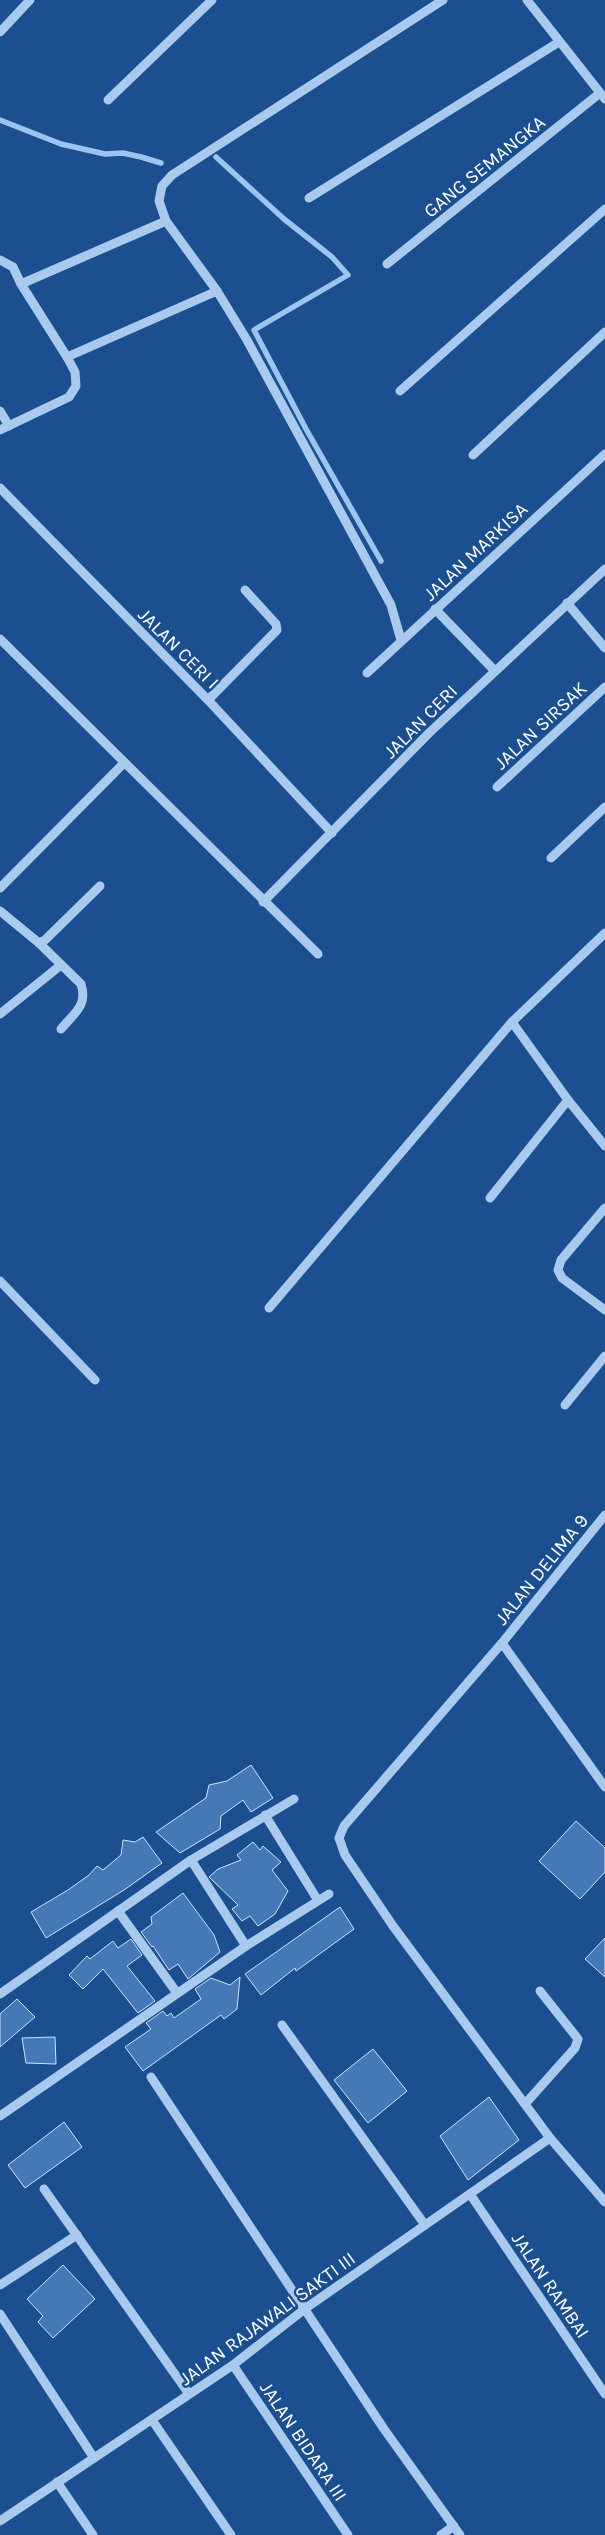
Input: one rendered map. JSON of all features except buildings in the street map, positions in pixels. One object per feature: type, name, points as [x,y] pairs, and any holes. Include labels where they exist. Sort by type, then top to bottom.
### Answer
[{"type":"street","points":[[0,32],[30,0]]},
{"type":"street","points":[[108,100],[212,0]]},
{"type":"street","points":[[401,640],[392,605],[247,340],[216,291],[166,221],[159,201],[162,186],[172,175],[443,0]]},
{"type":"street","points":[[527,0],[558,42],[603,96]]},
{"type":"street","points":[[309,198],[558,42]]},
{"type":"street","name":"GANG SEMANGKA","points":[[387,264],[603,96]]},
{"type":"street","points":[[400,390],[605,209]]},
{"type":"street","points":[[21,284],[166,221]]},
{"type":"street","points":[[0,260],[13,267],[21,284],[67,357],[76,378],[76,386],[69,397],[0,430]]},
{"type":"street","points":[[67,357],[216,291]]},
{"type":"street","points":[[473,454],[605,332]]},
{"type":"street","points":[[0,411],[9,426]]},
{"type":"street","name":"JALAN MARKISA","points":[[367,673],[605,454]]},
{"type":"street","name":"JALAN CERI I","points":[[0,488],[208,700],[332,832]]},
{"type":"street","name":"JALAN CERI","points":[[263,902],[494,670],[605,569]]},
{"type":"street","points":[[208,700],[277,630],[276,624],[245,590]]},
{"type":"street","points":[[567,604],[605,648]]},
{"type":"street","points":[[436,609],[494,670]]},
{"type":"street","points":[[0,639],[263,902],[318,954]]},
{"type":"street","name":"JALAN SIRSAK","points":[[497,787],[605,687]]},
{"type":"street","points":[[0,888],[124,763]]},
{"type":"street","points":[[551,858],[605,807]]},
{"type":"street","points":[[39,943],[100,886]]},
{"type":"street","points":[[0,912],[39,943],[81,984],[84,998],[83,1004],[61,1029]]},
{"type":"street","points":[[268,1308],[512,1022],[605,933]]},
{"type":"street","points":[[0,1014],[61,965]]},
{"type":"street","points":[[512,1022],[568,1100],[605,1146]]},
{"type":"street","points":[[490,1198],[568,1100]]},
{"type":"street","points":[[605,1208],[561,1260],[558,1270],[562,1278],[605,1310]]},
{"type":"street","points":[[0,1281],[95,1380]]},
{"type":"street","points":[[565,1405],[605,1356]]},
{"type":"street","name":"JALAN DELIMA 9","points":[[605,1514],[502,1643],[344,1826],[339,1838],[345,1855],[393,1926],[550,2138],[605,2201]]},
{"type":"street","points":[[502,1643],[605,1787]]},
{"type":"street","points":[[0,1994],[191,1860],[294,1799]]},
{"type":"street","points":[[265,1815],[317,1899]]},
{"type":"street","points":[[191,1860],[246,1946]]},
{"type":"street","points":[[0,2116],[246,1946],[317,1899],[329,1894]]},
{"type":"street","points":[[118,1911],[177,1993]]},
{"type":"street","points":[[525,2104],[575,2048],[578,2039],[540,1991]]},
{"type":"street","points":[[282,2025],[425,2225]]},
{"type":"street","points":[[151,2077],[306,2308],[384,2429],[460,2535]]},
{"type":"street","name":"JALAN RAJAWALI SAKTI III","points":[[0,2521],[232,2365],[306,2308],[550,2138]]},
{"type":"street","points":[[44,2189],[189,2394]]},
{"type":"street","name":"JALAN RAMBAI","points":[[470,2194],[605,2394]]},
{"type":"street","points":[[0,2286],[77,2235]]},
{"type":"street","points":[[0,2314],[94,2458]]},
{"type":"street","name":"JALAN BIDARA III","points":[[232,2365],[348,2535]]},
{"type":"street","points":[[152,2420],[232,2535]]},
{"type":"street","points":[[57,2482],[93,2535]]},
{"type":"street","points":[[441,2535],[454,2526]]},
{"type":"waterway","points":[[0,120],[61,144],[105,154],[123,153],[161,163]]},
{"type":"waterway","points":[[216,157],[284,219],[332,257],[348,275],[254,330],[306,429],[381,561]]}]
